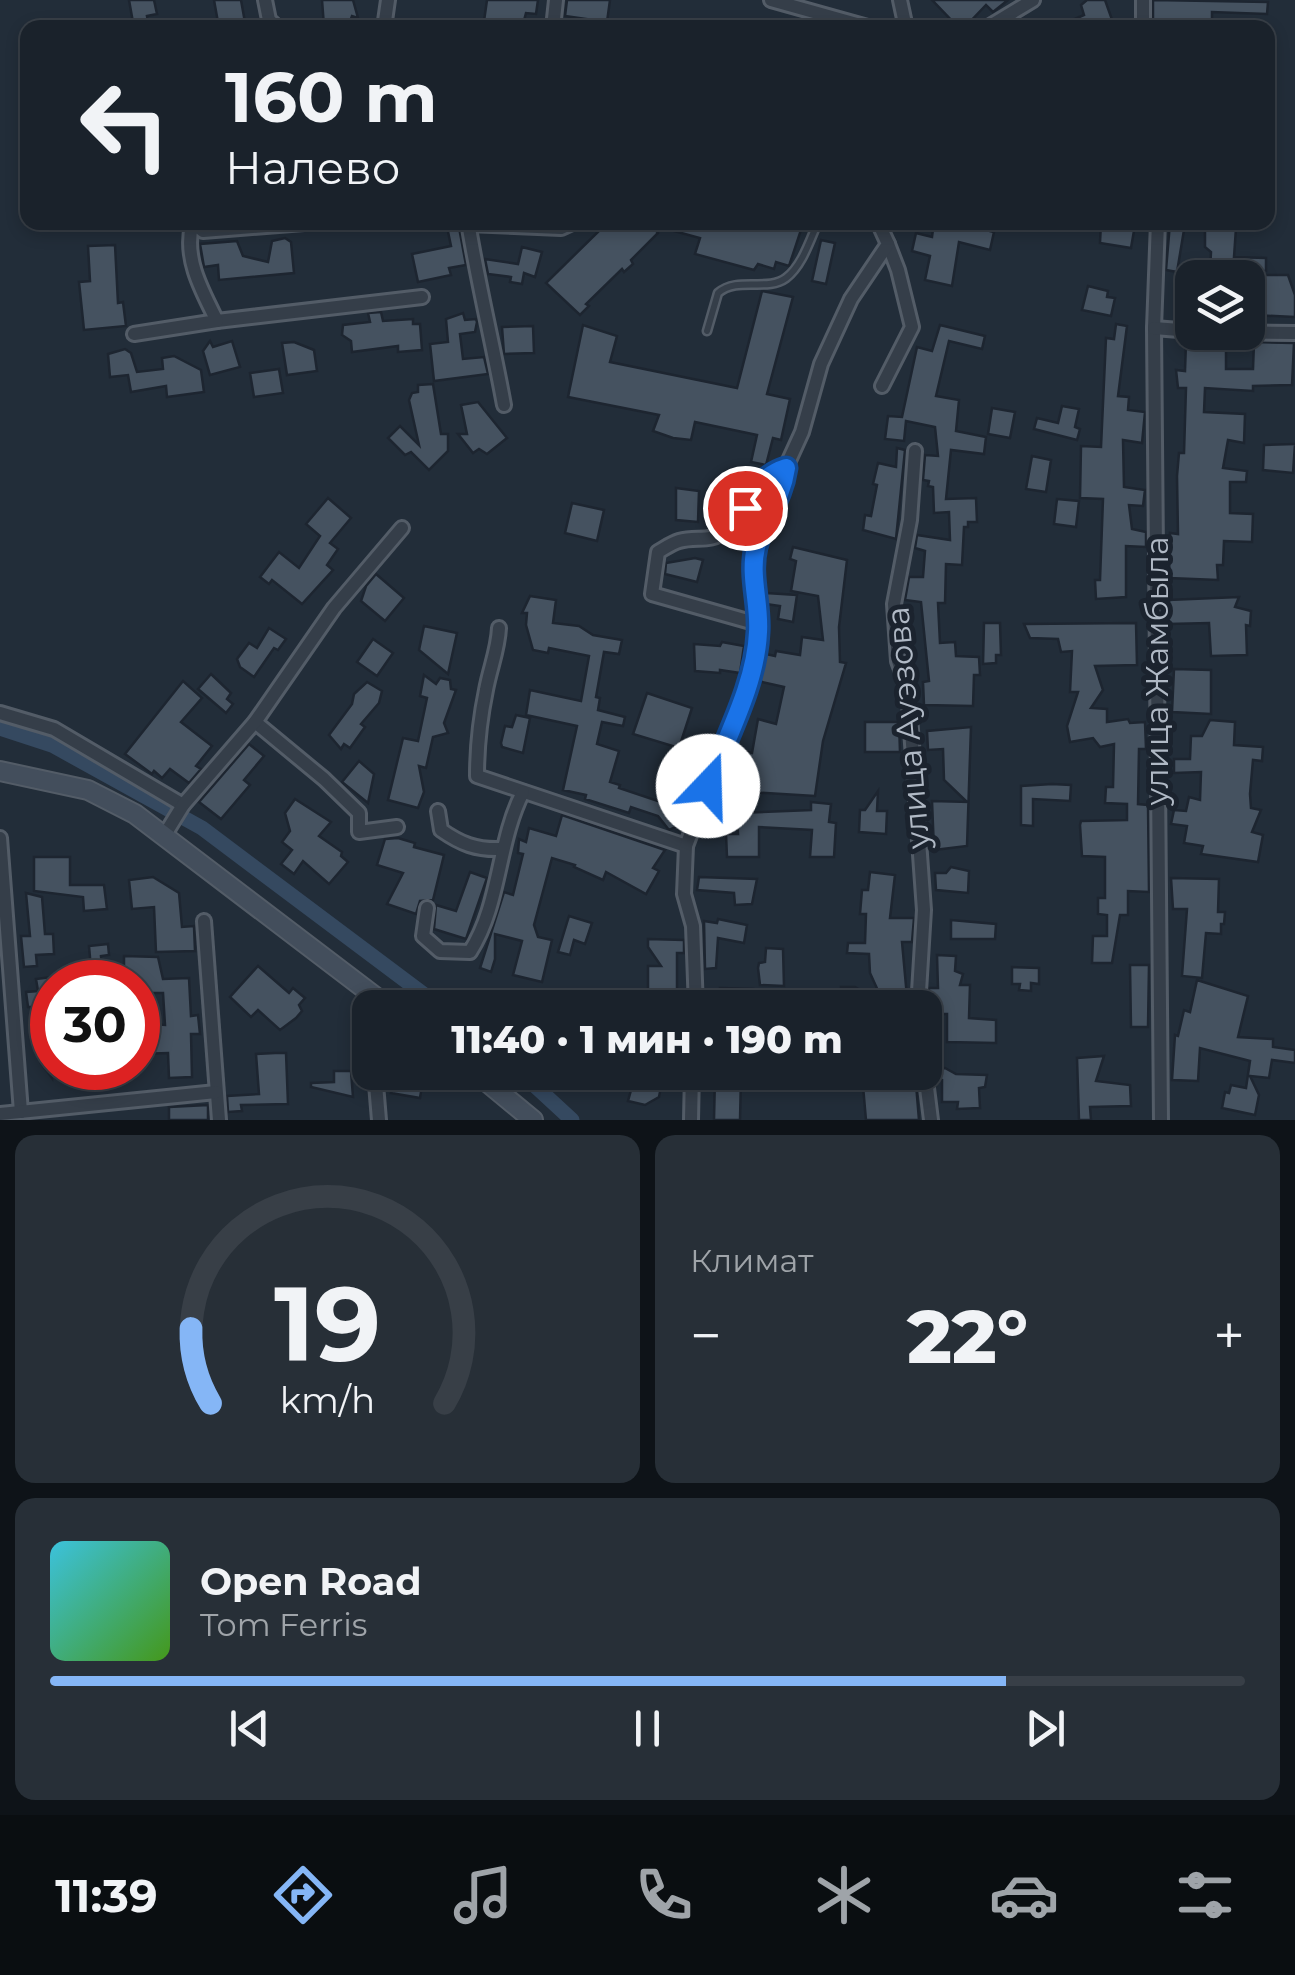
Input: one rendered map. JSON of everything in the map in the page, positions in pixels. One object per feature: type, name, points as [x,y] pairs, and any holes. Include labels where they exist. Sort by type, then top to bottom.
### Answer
[{"type":"main road","points":[[0,771],[88,790],[135,814],[366,990]]},
{"type":"main road","points":[[497,1090],[533,1120]]},
{"type":"street","points":[[771,0],[842,20]]},
{"type":"street","points":[[1000,20],[1032,0]]},
{"type":"street","points":[[191,230],[188,244],[198,284],[217,320]]},
{"type":"street","points":[[469,230],[504,405]]},
{"type":"street","points":[[882,230],[898,270],[912,327],[882,386]]},
{"type":"street","name":"улица Жамбыла","points":[[1158,230],[1154,328],[1161,1120]]},
{"type":"street","points":[[695,990],[693,926],[684,894],[686,846],[754,664],[758,624],[756,547],[782,491],[821,364],[851,299],[888,244]]},
{"type":"street","points":[[134,334],[217,320],[422,297]]},
{"type":"street","points":[[1154,328],[1175,330]]},
{"type":"street","points":[[1265,333],[1295,333]]},
{"type":"street","name":"улица Ауэзова","points":[[915,451],[910,520],[894,604],[898,661],[908,688],[923,895],[919,990]]},
{"type":"street","points":[[758,624],[652,594],[652,578],[658,552],[678,541],[710,540],[725,531],[759,485],[772,472],[786,468]]},
{"type":"street","points":[[164,836],[184,805],[254,722],[334,608],[402,528]]},
{"type":"street","points":[[499,628],[498,652],[486,685],[479,732],[477,776],[686,846]]},
{"type":"street","points":[[0,713],[54,729],[184,805]]},
{"type":"street","points":[[254,722],[324,779],[359,814],[358,832],[397,827]]},
{"type":"street","points":[[427,908],[423,936],[440,951],[470,952],[480,936],[495,892],[501,849],[522,792]]},
{"type":"street","points":[[438,812],[441,830],[462,844],[480,850],[501,849]]},
{"type":"street","points":[[0,838],[20,1112]]},
{"type":"street","points":[[204,921],[219,1120]]},
{"type":"street","points":[[376,1090],[379,1120]]},
{"type":"street","points":[[691,1120],[692,1090]]},
{"type":"street","points":[[926,1090],[930,1120]]},
{"type":"street","points":[[0,1114],[216,1092]]},
{"type":"lane","points":[[707,331],[718,293],[741,283],[780,282],[790,276],[814,230]]},
{"type":"building","points":[[129,0],[154,0],[157,14],[147,16],[148,20],[133,20]]},
{"type":"building","points":[[214,0],[241,0],[245,20],[218,20]]},
{"type":"building","points":[[322,0],[353,0],[358,18],[324,20]]},
{"type":"building","points":[[487,0],[538,0],[536,14],[526,13],[524,20],[484,20]]},
{"type":"building","points":[[567,0],[610,0],[607,20],[565,16]]},
{"type":"building","points":[[932,0],[1008,0],[993,12],[986,5],[972,20],[951,20]]},
{"type":"building","points":[[1087,0],[1105,0],[1112,20],[1072,20],[1084,15],[1081,5]]},
{"type":"building","points":[[1153,0],[1268,2],[1267,14],[1212,12],[1212,20],[1153,20]]},
{"type":"building","points":[[448,230],[459,230],[466,265],[449,268],[451,275],[418,282],[412,254],[451,246]]},
{"type":"building","points":[[600,230],[658,233],[631,260],[633,264],[624,272],[622,269],[580,315],[546,283]]},
{"type":"building","points":[[671,230],[801,230],[789,266],[776,262],[774,269],[758,264],[754,270],[695,254],[700,238]]},
{"type":"building","points":[[933,230],[994,232],[990,250],[959,242],[952,286],[925,280],[930,256],[912,251],[916,233],[932,237]]},
{"type":"building","points":[[1101,230],[1134,230],[1131,248],[1100,243]]},
{"type":"building","points":[[1169,230],[1184,230],[1179,260],[1175,260],[1175,272],[1166,270]]},
{"type":"building","points":[[1205,230],[1236,230],[1234,257],[1266,258],[1266,271],[1265,260],[1211,260],[1211,252],[1205,247]]},
{"type":"building","points":[[285,238],[291,242],[294,273],[219,280],[218,265],[204,267],[200,244],[237,241],[243,256],[268,262],[272,241]]},
{"type":"building","points":[[821,240],[835,243],[826,284],[812,281]]},
{"type":"building","points":[[115,245],[118,303],[123,302],[126,326],[84,330],[79,282],[90,281],[88,246]]},
{"type":"building","points":[[522,247],[542,252],[535,277],[524,273],[522,284],[510,282],[511,277],[488,274],[485,259],[518,264]]},
{"type":"building","points":[[1265,275],[1288,275],[1295,295],[1295,317],[1265,316]]},
{"type":"building","points":[[1088,286],[1108,291],[1107,297],[1115,298],[1111,316],[1082,310]]},
{"type":"building","points":[[762,291],[793,297],[767,394],[790,399],[781,440],[773,438],[766,465],[751,462],[757,435],[695,422],[691,440],[673,438],[653,431],[659,415],[568,397],[583,325],[617,336],[610,362],[737,388]]},
{"type":"building","points":[[381,312],[383,321],[413,319],[413,324],[420,324],[422,350],[398,352],[398,346],[352,352],[351,341],[342,335],[343,325],[370,322],[368,313]]},
{"type":"building","points":[[463,313],[465,320],[477,322],[475,332],[460,334],[463,359],[484,357],[488,374],[434,381],[430,344],[448,342],[446,319]]},
{"type":"building","points":[[1116,324],[1127,326],[1118,396],[1129,397],[1128,410],[1145,412],[1142,443],[1123,440],[1124,487],[1145,490],[1143,506],[1129,505],[1132,529],[1146,532],[1146,547],[1126,546],[1126,597],[1096,599],[1103,499],[1080,498],[1081,446],[1101,447],[1106,338],[1114,339]]},
{"type":"building","points":[[940,325],[985,336],[982,349],[949,341],[936,396],[959,400],[956,431],[986,437],[984,454],[951,450],[946,499],[976,498],[977,522],[968,522],[968,527],[964,527],[962,565],[946,564],[945,603],[938,603],[940,643],[955,642],[956,656],[979,657],[980,675],[974,675],[973,706],[924,705],[923,682],[929,681],[921,602],[905,600],[909,577],[923,577],[925,551],[915,548],[917,535],[950,540],[949,512],[934,513],[933,487],[923,480],[925,455],[938,456],[935,427],[906,421],[904,441],[885,439],[888,416],[902,417],[917,347],[932,351]]},
{"type":"building","points":[[533,326],[534,353],[504,354],[502,327]]},
{"type":"building","points":[[210,341],[213,347],[232,341],[240,367],[210,375],[203,351]]},
{"type":"building","points":[[294,342],[314,350],[317,371],[287,375],[282,343]]},
{"type":"building","points":[[1265,342],[1294,343],[1292,385],[1253,386],[1253,391],[1205,388],[1204,412],[1245,414],[1244,443],[1228,440],[1223,468],[1247,471],[1246,482],[1230,482],[1230,513],[1253,514],[1252,542],[1224,541],[1223,565],[1217,565],[1218,580],[1169,578],[1170,533],[1178,534],[1179,453],[1184,453],[1186,388],[1178,388],[1176,370],[1185,371],[1186,350],[1226,350],[1226,369],[1253,369],[1254,350],[1265,350]]},
{"type":"building","points":[[125,349],[131,353],[137,372],[163,369],[162,358],[174,356],[201,370],[204,392],[167,397],[166,386],[131,392],[128,375],[110,377],[108,354]]},
{"type":"building","points":[[279,369],[283,393],[254,397],[250,373]]},
{"type":"building","points":[[433,384],[441,434],[448,434],[448,451],[429,470],[411,452],[405,455],[388,438],[400,426],[419,445],[409,400],[412,393],[418,392],[418,385]]},
{"type":"building","points":[[478,402],[507,438],[487,454],[479,449],[473,453],[458,434],[467,434],[461,405]]},
{"type":"building","points":[[1062,406],[1079,409],[1077,440],[1034,429],[1037,418],[1058,423]]},
{"type":"building","points":[[992,408],[1015,412],[1010,438],[988,434]]},
{"type":"building","points":[[1295,444],[1293,473],[1263,470],[1264,445]]},
{"type":"building","points":[[897,448],[905,450],[896,539],[863,530],[865,515],[871,516],[878,463],[896,467]]},
{"type":"building","points":[[1032,456],[1051,460],[1046,492],[1026,489]]},
{"type":"building","points":[[676,488],[699,491],[698,522],[676,520]]},
{"type":"building","points":[[328,498],[351,518],[330,543],[338,549],[327,565],[333,570],[302,604],[272,580],[269,584],[260,577],[279,552],[299,568],[320,536],[306,524]]},
{"type":"building","points":[[1057,499],[1079,501],[1076,527],[1054,524]]},
{"type":"building","points":[[572,503],[604,510],[597,541],[565,533]]},
{"type":"building","points":[[793,547],[847,560],[839,627],[840,662],[846,663],[823,741],[815,796],[748,792],[748,782],[723,776],[733,748],[752,753],[758,719],[776,724],[784,687],[758,681],[766,654],[775,656],[776,651],[800,655],[802,637],[823,640],[818,596],[791,591],[796,561],[790,559]]},
{"type":"building","points":[[703,560],[697,582],[665,574],[666,563]]},
{"type":"building","points":[[376,574],[404,598],[385,621],[361,601]]},
{"type":"building","points":[[766,593],[797,595],[793,622],[778,619],[780,606],[766,604]]},
{"type":"building","points":[[530,596],[556,600],[553,623],[579,626],[593,635],[622,640],[619,654],[604,652],[596,697],[600,698],[598,710],[625,717],[623,726],[602,722],[597,744],[619,751],[610,782],[670,805],[668,811],[677,826],[669,830],[658,816],[631,807],[629,813],[563,790],[577,726],[526,715],[530,690],[581,701],[589,656],[549,648],[548,653],[533,650],[527,613],[522,613]]},
{"type":"building","points":[[1239,597],[1235,607],[1251,611],[1250,626],[1246,625],[1247,655],[1211,656],[1209,623],[1168,624],[1168,600]]},
{"type":"building","points":[[984,623],[1000,623],[1001,655],[996,655],[996,663],[983,664]]},
{"type":"building","points":[[1136,623],[1137,665],[1095,666],[1103,690],[1091,708],[1107,709],[1107,722],[1145,722],[1146,749],[1139,749],[1138,804],[1148,805],[1149,892],[1128,891],[1128,915],[1120,915],[1112,963],[1092,963],[1093,936],[1107,936],[1107,915],[1098,914],[1098,898],[1105,898],[1105,857],[1082,856],[1080,825],[1081,821],[1127,820],[1127,804],[1105,803],[1106,787],[1113,787],[1114,744],[1100,747],[1093,738],[1070,742],[1067,726],[1078,692],[1070,692],[1072,651],[1061,652],[1058,639],[1030,638],[1024,624]]},
{"type":"building","points":[[424,626],[457,633],[448,674],[419,650]]},
{"type":"building","points":[[269,628],[286,639],[278,650],[274,648],[254,677],[240,667],[237,659],[249,643],[257,648]]},
{"type":"building","points":[[373,639],[393,653],[377,676],[357,662]]},
{"type":"building","points":[[722,642],[744,646],[740,673],[695,671],[694,644],[720,646]]},
{"type":"building","points":[[1174,669],[1211,670],[1211,714],[1172,712]]},
{"type":"building","points":[[211,674],[231,693],[227,699],[233,704],[226,713],[198,689]]},
{"type":"building","points":[[424,675],[436,684],[440,678],[450,680],[451,689],[456,690],[444,723],[448,733],[433,737],[426,768],[419,766],[424,792],[418,808],[388,800],[403,738],[418,741],[427,698],[420,696]]},
{"type":"building","points":[[183,681],[202,698],[181,722],[212,746],[196,766],[201,769],[189,783],[170,769],[162,778],[154,771],[152,774],[125,754]]},
{"type":"building","points":[[367,682],[382,691],[379,703],[361,724],[365,727],[350,748],[344,744],[341,749],[329,735],[352,704],[354,694]]},
{"type":"building","points":[[647,693],[692,708],[679,748],[633,734]]},
{"type":"building","points":[[516,715],[530,718],[523,753],[502,747],[501,743],[505,726],[512,727]]},
{"type":"building","points":[[1210,720],[1235,722],[1234,745],[1263,747],[1262,761],[1253,760],[1250,794],[1251,808],[1261,810],[1252,832],[1263,835],[1258,862],[1201,854],[1203,846],[1184,843],[1187,826],[1171,824],[1174,810],[1186,811],[1189,797],[1200,800],[1201,772],[1174,773],[1174,759],[1190,759],[1191,736],[1202,736]]},
{"type":"building","points":[[865,722],[899,722],[900,752],[865,752]]},
{"type":"building","points":[[971,727],[967,846],[934,850],[932,801],[967,802],[944,780],[943,749],[928,750],[927,731]]},
{"type":"building","points":[[249,744],[264,756],[244,780],[250,785],[221,819],[199,802]]},
{"type":"building","points":[[359,761],[374,774],[368,803],[342,782]]},
{"type":"building","points":[[1071,785],[1070,801],[1033,799],[1033,826],[1021,825],[1021,786]]},
{"type":"building","points":[[878,791],[877,811],[887,811],[886,834],[859,832],[860,810],[865,810]]},
{"type":"building","points":[[295,799],[331,822],[319,836],[342,852],[348,862],[329,884],[303,861],[294,874],[281,864],[292,850],[282,842],[290,831],[285,813]]},
{"type":"building","points":[[811,802],[831,804],[829,822],[836,823],[834,857],[810,857],[812,830],[759,827],[759,857],[727,857],[726,834],[738,834],[737,813],[811,810]]},
{"type":"building","points":[[562,815],[665,850],[653,868],[659,871],[646,894],[606,872],[603,880],[552,858],[534,925],[538,937],[552,940],[542,982],[513,975],[522,941],[495,934],[491,972],[480,968],[504,892],[513,895],[523,854],[518,853],[519,839],[526,842],[529,828],[556,836]]},
{"type":"building","points":[[398,838],[444,855],[433,900],[420,901],[416,914],[387,904],[403,873],[377,865],[385,839]]},
{"type":"building","points":[[34,857],[70,857],[70,885],[104,885],[107,909],[84,911],[83,897],[34,891]]},
{"type":"building","points":[[951,867],[969,871],[968,893],[936,890],[935,873],[946,873]]},
{"type":"building","points":[[470,872],[487,878],[466,939],[434,929],[436,905],[456,911]]},
{"type":"building","points":[[870,872],[895,875],[890,918],[914,918],[912,942],[902,942],[906,990],[878,990],[870,973],[869,954],[847,953],[848,943],[865,943],[866,914],[860,914],[862,890],[868,890]]},
{"type":"building","points":[[153,877],[179,893],[182,927],[194,926],[195,951],[156,952],[154,907],[132,909],[129,880]]},
{"type":"building","points":[[699,877],[757,879],[752,904],[735,905],[734,893],[697,890]]},
{"type":"building","points":[[1171,878],[1219,879],[1218,912],[1225,912],[1224,924],[1221,934],[1206,933],[1202,978],[1182,976],[1187,909],[1173,909]]},
{"type":"building","points":[[26,893],[42,897],[45,934],[53,934],[54,954],[36,955],[36,960],[30,960],[30,967],[24,967],[21,936],[30,936]]},
{"type":"building","points":[[569,916],[592,923],[585,944],[574,940],[570,955],[558,952]]},
{"type":"building","points":[[718,919],[747,925],[744,943],[718,938],[716,968],[705,969],[704,921],[717,923]]},
{"type":"building","points":[[951,920],[996,924],[995,939],[951,939]]},
{"type":"building","points":[[648,939],[684,940],[684,953],[677,953],[677,990],[648,990],[648,966],[661,966],[648,947]]},
{"type":"building","points":[[108,944],[109,955],[90,960],[89,946]]},
{"type":"building","points":[[766,948],[783,949],[784,986],[760,985],[758,968],[759,963],[765,962]]},
{"type":"building","points":[[937,955],[956,956],[955,971],[963,974],[960,985],[970,985],[969,1018],[996,1020],[996,1043],[947,1042],[942,990],[929,990],[938,988]]},
{"type":"building","points":[[124,956],[159,960],[124,960]]},
{"type":"building","points":[[1130,965],[1149,965],[1148,1027],[1131,1027]]},
{"type":"building","points":[[160,966],[163,979],[189,978],[191,1016],[198,1015],[200,1034],[191,1034],[192,1077],[169,1078],[168,1053],[160,1053],[160,1025],[165,1025]]},
{"type":"building","points":[[258,966],[289,993],[293,988],[305,998],[299,1005],[302,1011],[280,1030],[258,1010],[251,1017],[230,997]]},
{"type":"building","points":[[1012,967],[1039,968],[1039,984],[1031,983],[1031,991],[1019,990],[1020,984],[1012,984]]},
{"type":"building","points":[[1197,980],[1248,996],[1238,1037],[1273,1039],[1273,1047],[1295,1050],[1295,1063],[1272,1060],[1269,1078],[1250,1076],[1259,1095],[1255,1115],[1222,1108],[1225,1092],[1229,1093],[1231,1085],[1246,1088],[1250,1061],[1200,1048],[1198,1081],[1172,1080],[1175,1035],[1178,1036],[1184,1010],[1190,1012]]},
{"type":"building","points":[[286,1053],[288,1104],[241,1105],[242,1111],[228,1112],[227,1096],[259,1094],[256,1054]]},
{"type":"building","points":[[1104,1056],[1096,1081],[1130,1085],[1131,1106],[1090,1107],[1091,1120],[1079,1120],[1077,1058]]},
{"type":"building","points":[[942,1068],[956,1074],[987,1075],[985,1087],[979,1088],[980,1108],[957,1109],[958,1102],[942,1102]]},
{"type":"building","points":[[334,1071],[351,1071],[353,1097],[311,1087],[311,1083],[334,1082]]},
{"type":"building","points":[[392,1090],[421,1090],[420,1098],[391,1093]]},
{"type":"building","points":[[631,1090],[660,1090],[659,1097],[645,1105],[628,1101]]},
{"type":"building","points":[[715,1090],[741,1090],[740,1120],[714,1120]]},
{"type":"building","points":[[863,1090],[916,1090],[919,1120],[866,1120]]},
{"type":"building","points":[[208,1105],[208,1120],[169,1120],[169,1107]]},
{"type":"waterway","points":[[0,728],[52,745],[202,828],[418,990]]},
{"type":"waterway","points":[[540,1090],[572,1120]]},
{"type":"route","points":[[708,786],[754,664],[758,631],[756,547],[782,491],[786,468],[772,472],[745,508]]}]
